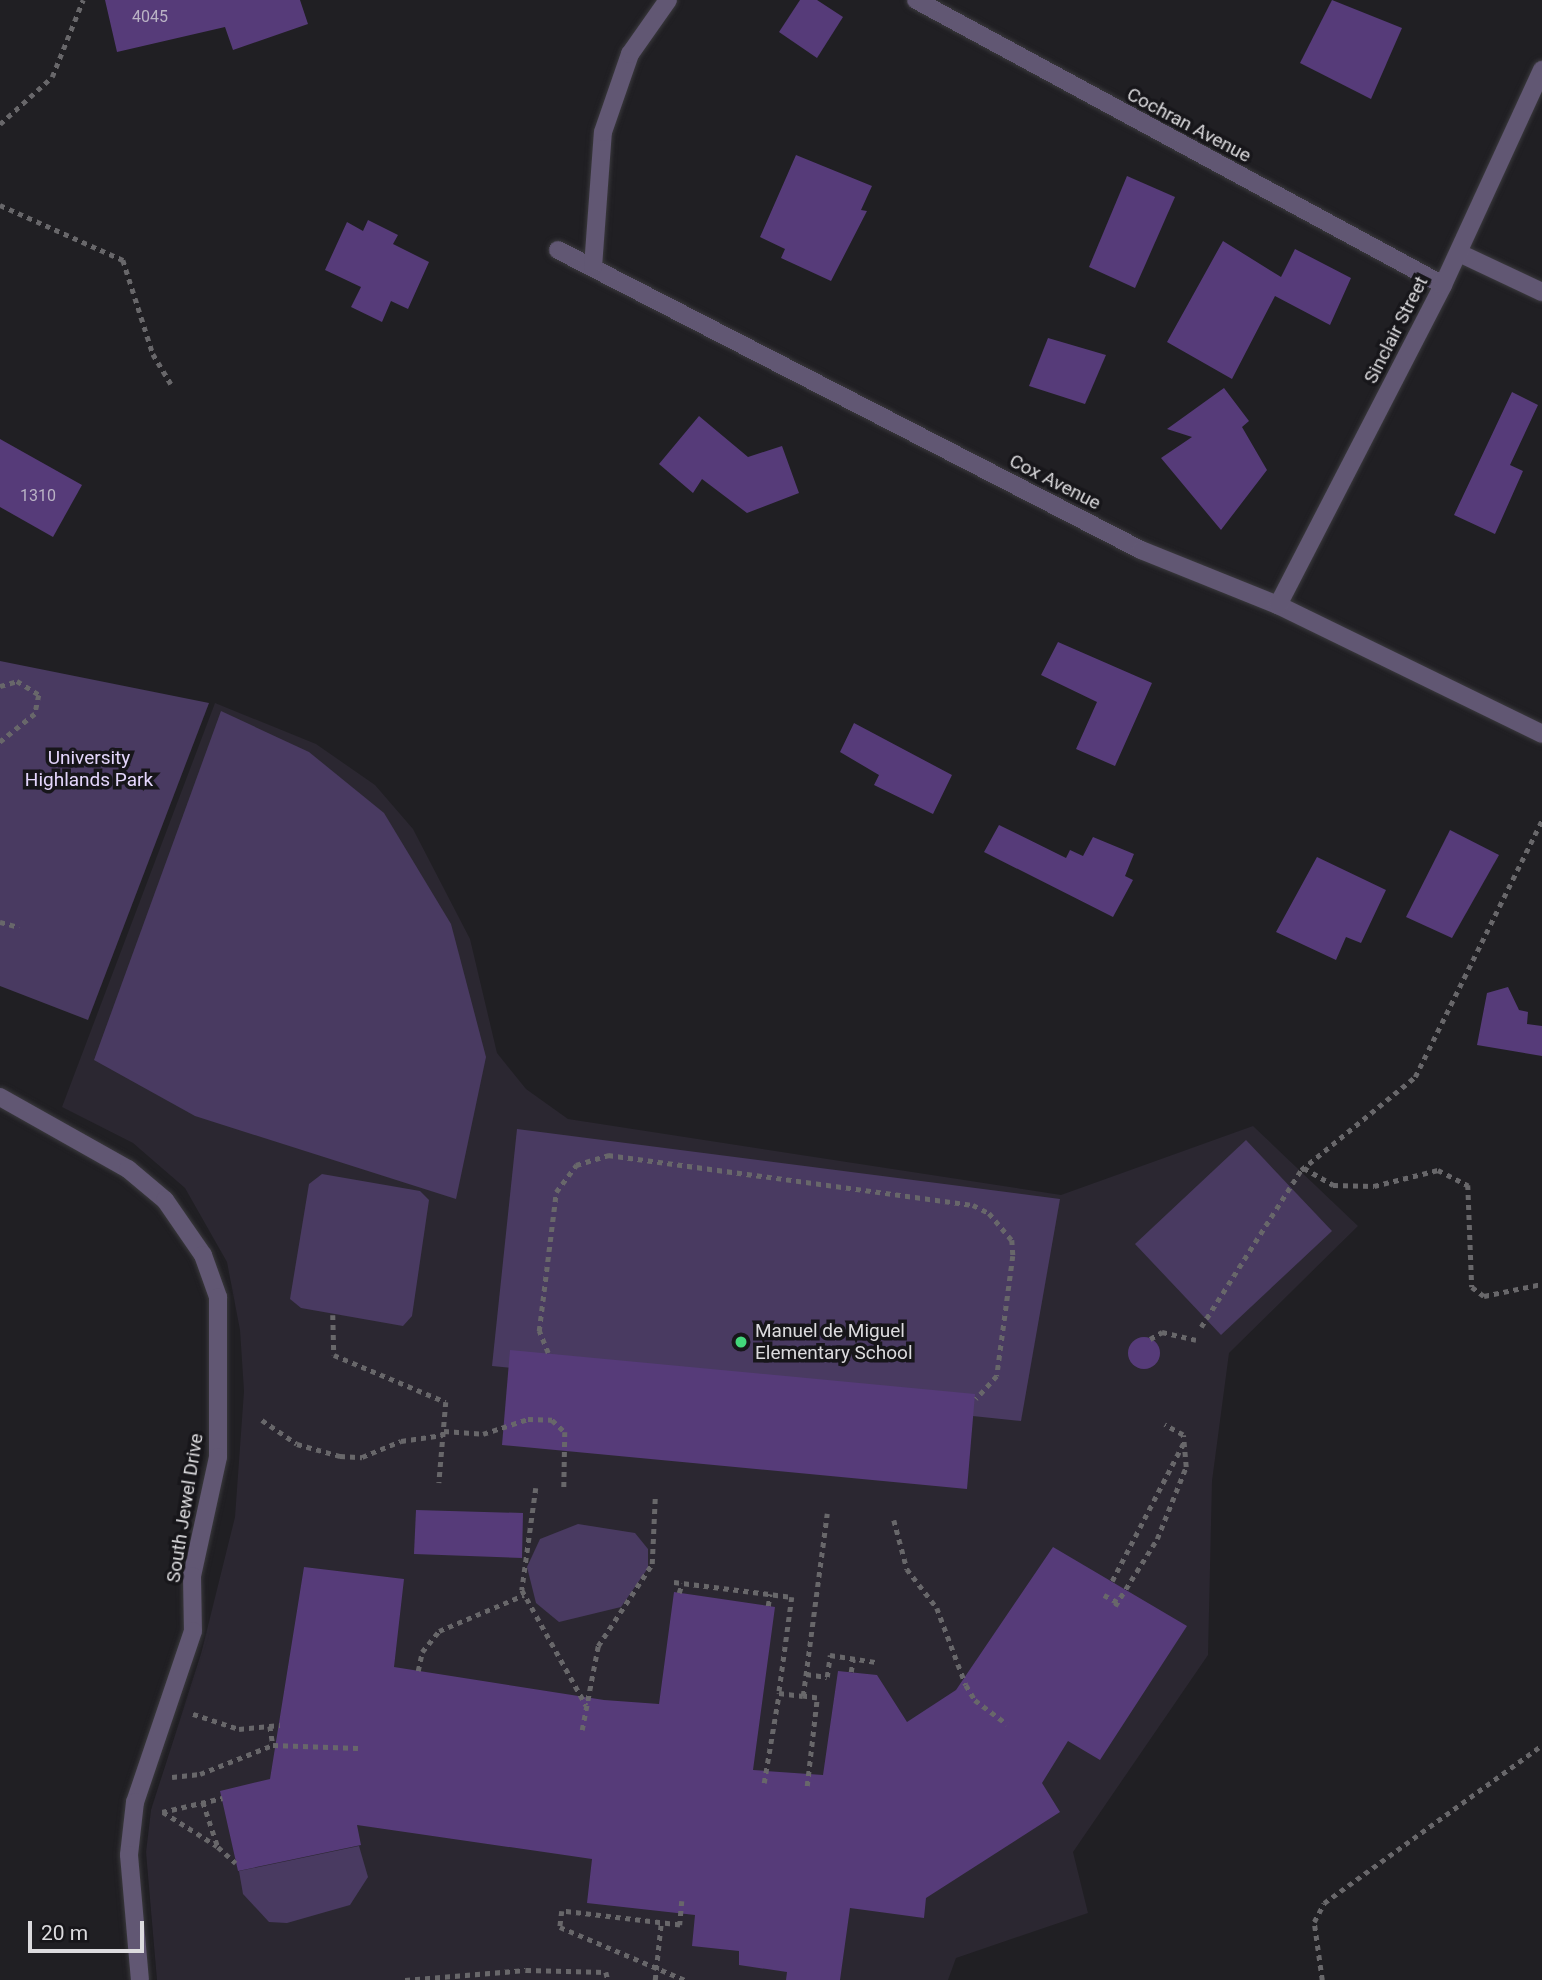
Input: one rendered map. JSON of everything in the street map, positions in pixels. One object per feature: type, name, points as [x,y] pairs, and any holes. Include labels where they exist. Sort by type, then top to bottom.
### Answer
[{"type":"street","points":[[593,267],[603,132],[630,54],[668,0]]},
{"type":"street","name":"Cochran Avenue","points":[[916,0],[1443,285]]},
{"type":"street","name":"Sinclair Street","points":[[1279,605],[1459,253],[1542,71]]},
{"type":"street","name":"Cox Avenue","points":[[558,250],[1141,550],[1279,605],[1542,734]]},
{"type":"street","points":[[1459,253],[1542,292]]},
{"type":"street","name":"South Jewel Drive","points":[[0,1097],[128,1169],[165,1200],[203,1255],[218,1297],[218,1457],[192,1576],[193,1630],[135,1802],[129,1854],[140,1980]]},
{"type":"path","points":[[0,124],[52,77],[83,0]]},
{"type":"path","points":[[0,205],[123,260],[153,354],[171,384]]},
{"type":"path","points":[[0,686],[17,681],[39,695],[35,714],[0,742]]},
{"type":"path","points":[[1201,1327],[1304,1168],[1415,1077],[1542,820]]},
{"type":"path","points":[[0,922],[19,927]]},
{"type":"path","points":[[548,1353],[539,1331],[556,1192],[576,1165],[607,1155],[959,1203],[989,1213],[1012,1240],[1013,1256],[997,1376],[976,1399]]},
{"type":"path","points":[[1304,1168],[1334,1185],[1374,1186],[1438,1170],[1468,1185],[1472,1287],[1484,1296],[1542,1284]]},
{"type":"path","points":[[333,1315],[334,1355],[446,1402],[439,1483]]},
{"type":"path","points":[[1150,1339],[1162,1332],[1196,1340]]},
{"type":"path","points":[[262,1420],[297,1444],[340,1456],[362,1457],[401,1441],[443,1433],[483,1434],[528,1419],[552,1420],[565,1432],[564,1490]]},
{"type":"path","points":[[1165,1425],[1184,1441]]},
{"type":"path","points":[[1112,1581],[1184,1441]]},
{"type":"path","points":[[1104,1595],[1116,1604],[1157,1539],[1183,1476],[1184,1441]]},
{"type":"path","points":[[536,1488],[534,1540],[521,1569],[524,1595],[587,1705]]},
{"type":"path","points":[[582,1730],[598,1646],[652,1564],[655,1498]]},
{"type":"path","points":[[803,1696],[827,1514]]},
{"type":"path","points":[[894,1520],[907,1569],[937,1608],[966,1685],[975,1700],[1007,1724]]},
{"type":"path","points":[[674,1582],[792,1597],[764,1783]]},
{"type":"path","points":[[679,1593],[682,1583]]},
{"type":"path","points":[[768,1606],[770,1594]]},
{"type":"path","points":[[418,1671],[422,1652],[439,1631],[524,1595]]},
{"type":"path","points":[[806,1674],[827,1677],[830,1656],[876,1662]]},
{"type":"path","points":[[851,1672],[853,1659]]},
{"type":"path","points":[[779,1693],[817,1698],[807,1786]]},
{"type":"path","points":[[182,1710],[239,1729],[281,1725]]},
{"type":"path","points":[[270,1726],[273,1745]]},
{"type":"path","points":[[171,1777],[200,1774],[273,1745],[358,1748]]},
{"type":"path","points":[[1322,1980],[1314,1922],[1324,1903],[1542,1745]]},
{"type":"path","points":[[222,1798],[161,1812],[168,1821],[218,1847],[236,1863]]},
{"type":"path","points":[[203,1802],[218,1847]]},
{"type":"path","points":[[682,1901],[680,1925],[562,1911],[560,1927],[657,1965],[685,1980]]},
{"type":"path","points":[[655,1980],[661,1923]]},
{"type":"path","points":[[405,1980],[526,1970],[606,1972],[608,1980]]},
{"type":"shaded area","name":"Manuel de Miguel Elementary School","points":[[215,703],[316,744],[375,785],[413,829],[470,939],[497,1053],[526,1089],[568,1119],[1061,1195],[1253,1126],[1358,1226],[1229,1353],[1212,1481],[1208,1655],[1073,1852],[1088,1913],[956,1958],[948,1980],[157,1980],[146,1852],[151,1810],[201,1654],[235,1517],[244,1391],[240,1330],[227,1262],[185,1188],[133,1143],[62,1107]]},
{"type":"green space","name":"University Highlands Park","points":[[0,661],[209,703],[88,1020],[0,986]]},
{"type":"green space","points":[[221,711],[309,752],[384,813],[451,924],[486,1057],[456,1199],[195,1116],[94,1060]]},
{"type":"green space","points":[[517,1129],[1060,1199],[1021,1421],[492,1366]]},
{"type":"green space","points":[[1246,1140],[1332,1231],[1221,1335],[1135,1244]]},
{"type":"green space","points":[[322,1174],[420,1191],[429,1200],[412,1316],[403,1326],[301,1308],[290,1299],[309,1184]]},
{"type":"green space","points":[[578,1524],[635,1533],[648,1549],[648,1568],[621,1607],[559,1622],[536,1603],[527,1567],[540,1539]]},
{"type":"green space","points":[[359,1846],[368,1877],[350,1905],[287,1923],[269,1922],[243,1894],[239,1871]]},
{"type":"building","points":[[105,0],[300,0],[308,24],[233,50],[225,27],[117,52]]},
{"type":"building","points":[[800,0],[817,0],[843,17],[817,58],[779,32]]},
{"type":"building","points":[[1332,0],[1402,28],[1371,99],[1300,63]]},
{"type":"building","points":[[796,155],[872,186],[861,210],[867,211],[831,281],[781,258],[785,249],[760,237]]},
{"type":"building","points":[[1127,176],[1175,197],[1135,288],[1089,267]]},
{"type":"building","points":[[368,220],[398,235],[393,244],[429,262],[408,309],[391,301],[382,322],[351,307],[361,287],[325,270],[347,222],[363,231]]},
{"type":"building","points":[[1223,241],[1281,277],[1295,249],[1351,278],[1330,325],[1275,296],[1232,379],[1167,342]]},
{"type":"building","points":[[1048,338],[1106,355],[1085,404],[1029,386]]},
{"type":"building","points":[[1224,388],[1249,421],[1242,427],[1267,470],[1221,530],[1161,458],[1192,437],[1167,429]]},
{"type":"building","points":[[1512,392],[1538,405],[1510,465],[1523,471],[1495,534],[1454,515]]},
{"type":"building","points":[[699,416],[748,457],[782,446],[799,493],[747,513],[702,479],[693,493],[659,464]]},
{"type":"building","points":[[0,439],[82,485],[53,537],[0,507]]},
{"type":"building","points":[[1058,642],[1152,683],[1115,766],[1076,749],[1097,702],[1041,675]]},
{"type":"building","points":[[854,723],[952,775],[933,814],[874,785],[879,775],[840,752]]},
{"type":"building","points":[[999,825],[1066,858],[1070,850],[1083,856],[1093,837],[1134,854],[1125,876],[1133,880],[1113,917],[984,852]]},
{"type":"building","points":[[1450,830],[1499,855],[1452,938],[1406,917]]},
{"type":"building","points":[[1317,857],[1386,890],[1361,943],[1346,937],[1336,960],[1276,932]]},
{"type":"building","points":[[1508,987],[1519,1010],[1528,1012],[1527,1024],[1542,1026],[1542,1056],[1477,1045],[1487,993]]},
{"type":"building","points":[[1144,1337],[1155,1342],[1160,1353],[1155,1364],[1144,1369],[1133,1364],[1128,1353],[1133,1342]]},
{"type":"building","points":[[510,1350],[975,1394],[967,1489],[502,1445]]},
{"type":"building","points":[[416,1510],[523,1513],[522,1558],[414,1554]]},
{"type":"building","points":[[1053,1547],[1187,1626],[1100,1760],[1068,1741],[1042,1783],[1060,1812],[926,1898],[924,1918],[850,1908],[840,1980],[786,1980],[787,1972],[739,1965],[739,1951],[692,1946],[695,1915],[587,1903],[592,1859],[357,1825],[361,1845],[238,1871],[220,1791],[270,1779],[304,1567],[404,1579],[394,1667],[604,1700],[659,1704],[674,1592],[775,1607],[753,1770],[823,1775],[838,1671],[877,1675],[907,1722],[956,1690]]},
{"type":"place","name":"Manuel de Miguel Elementary School","points":[[741,1342]]}]
